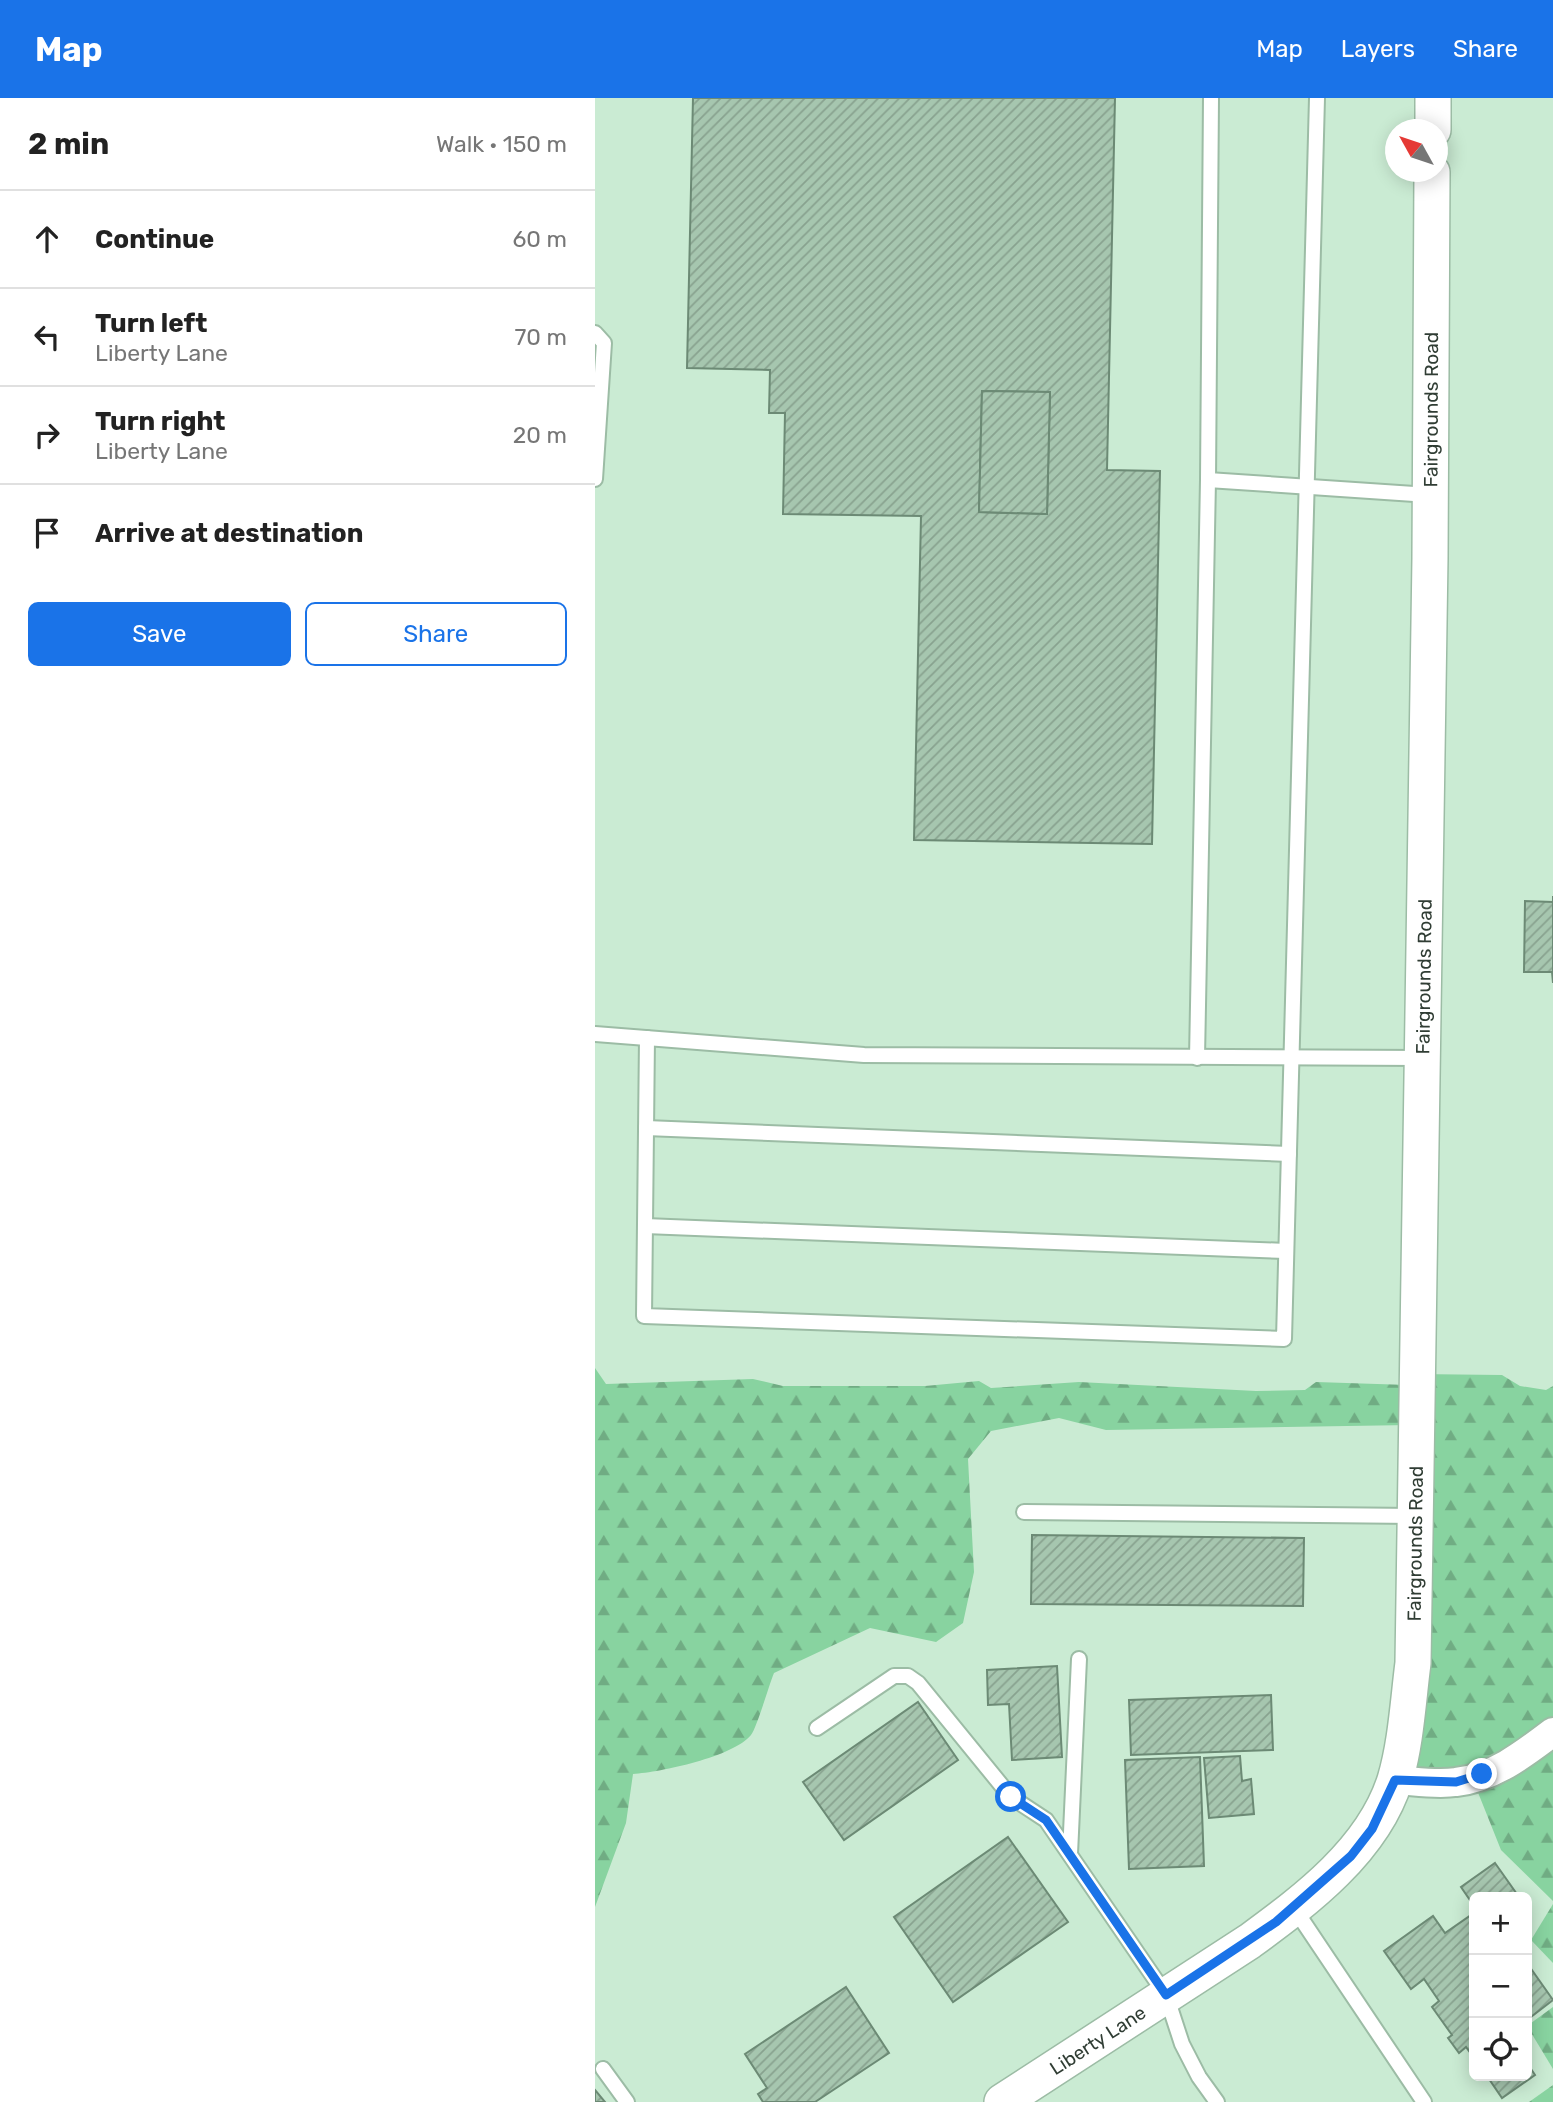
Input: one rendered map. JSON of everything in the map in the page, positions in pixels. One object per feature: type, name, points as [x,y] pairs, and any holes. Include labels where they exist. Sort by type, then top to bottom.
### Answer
[{"type":"street","points":[[1433,98],[1433,119]]},
{"type":"street","name":"Fairgrounds Road","points":[[1395,1780],[1406,1726],[1413,1663],[1432,182]]},
{"type":"street","points":[[1395,1780],[1456,1782],[1513,1762],[1553,1732]]},
{"type":"street","name":"Liberty Lane","points":[[1002,2102],[1249,1941],[1293,1906],[1351,1856],[1372,1829],[1395,1780]]},
{"type":"lane","points":[[1197,1058],[1208,480],[1211,98]]},
{"type":"lane","points":[[647,1038],[644,1316],[1284,1339],[1317,98]]},
{"type":"lane","points":[[595,333],[604,343],[595,479]]},
{"type":"lane","points":[[1208,480],[1430,495]]},
{"type":"lane","points":[[595,1034],[864,1055],[1422,1058]]},
{"type":"lane","points":[[646,1128],[1289,1154]]},
{"type":"lane","points":[[645,1226],[1286,1251]]},
{"type":"lane","points":[[1024,1512],[1415,1516]]},
{"type":"lane","points":[[1070,1854],[1079,1659]]},
{"type":"lane","points":[[817,1728],[894,1676],[908,1676],[918,1683],[1011,1797],[1046,1820],[1166,1995],[1182,2044],[1199,2077],[1217,2102]]},
{"type":"lane","points":[[1293,1906],[1425,2102]]},
{"type":"lane","points":[[603,2069],[627,2102]]},
{"type":"green space","points":[[595,1368],[606,1384],[753,1379],[783,1386],[925,1386],[979,1381],[991,1388],[1079,1382],[1256,1391],[1305,1390],[1316,1382],[1408,1385],[1416,1374],[1502,1375],[1520,1386],[1546,1390],[1553,1386],[1553,1901],[1501,1850],[1473,1780],[1407,1781],[1410,1425],[1106,1430],[1059,1418],[991,1431],[968,1459],[974,1572],[963,1623],[936,1642],[870,1628],[774,1673],[754,1731],[742,1743],[696,1762],[633,1774],[626,1823],[595,1907]]},
{"type":"green space","points":[[1553,1904],[1553,1963],[1532,1938]]},
{"type":"green space","points":[[1553,2007],[1553,2069],[1532,2034],[1532,2022]]},
{"type":"green space","points":[[1553,2085],[1553,2102],[1529,2102]]},
{"type":"building","points":[[693,98],[1115,98],[1107,470],[1160,471],[1152,844],[914,840],[921,516],[783,514],[785,413],[769,413],[770,370],[687,368]],"holes":[[[982,391],[1050,392],[1047,514],[979,512]]]},
{"type":"building","points":[[982,391],[1050,392],[1047,514],[979,512]]},
{"type":"building","points":[[1525,901],[1553,902],[1553,983],[1552,972],[1524,972]]},
{"type":"building","points":[[1032,1535],[1304,1538],[1303,1606],[1031,1604]]},
{"type":"building","points":[[1057,1666],[1062,1757],[1012,1760],[1009,1704],[988,1705],[987,1670]]},
{"type":"building","points":[[1271,1695],[1273,1750],[1131,1755],[1129,1700]]},
{"type":"building","points":[[918,1702],[958,1760],[844,1840],[803,1782]]},
{"type":"building","points":[[1240,1756],[1242,1781],[1251,1779],[1254,1814],[1209,1818],[1204,1758]]},
{"type":"building","points":[[1200,1757],[1204,1866],[1129,1869],[1125,1760]]},
{"type":"building","points":[[1008,1837],[1068,1922],[953,2002],[894,1917]]},
{"type":"building","points":[[1495,1863],[1515,1892],[1469,1892],[1469,1899],[1461,1887]]},
{"type":"building","points":[[1433,1916],[1445,1933],[1469,1916],[1469,2051],[1466,2047],[1459,2053],[1448,2038],[1452,2035],[1432,2007],[1439,2001],[1424,1979],[1411,1989],[1384,1951]]},
{"type":"building","points":[[1532,1970],[1553,2000],[1532,2016]]},
{"type":"building","points":[[846,1987],[889,2053],[815,2102],[763,2102],[758,2094],[767,2088],[745,2054]]},
{"type":"building","points":[[1490,2081],[1526,2081],[1502,2098]]},
{"type":"building","points":[[595,2090],[605,2102],[595,2102]]},
{"type":"route","points":[[1011,1797],[1046,1820],[1166,1995],[1276,1922],[1351,1856],[1372,1829],[1395,1780],[1456,1782],[1482,1774]]}]
